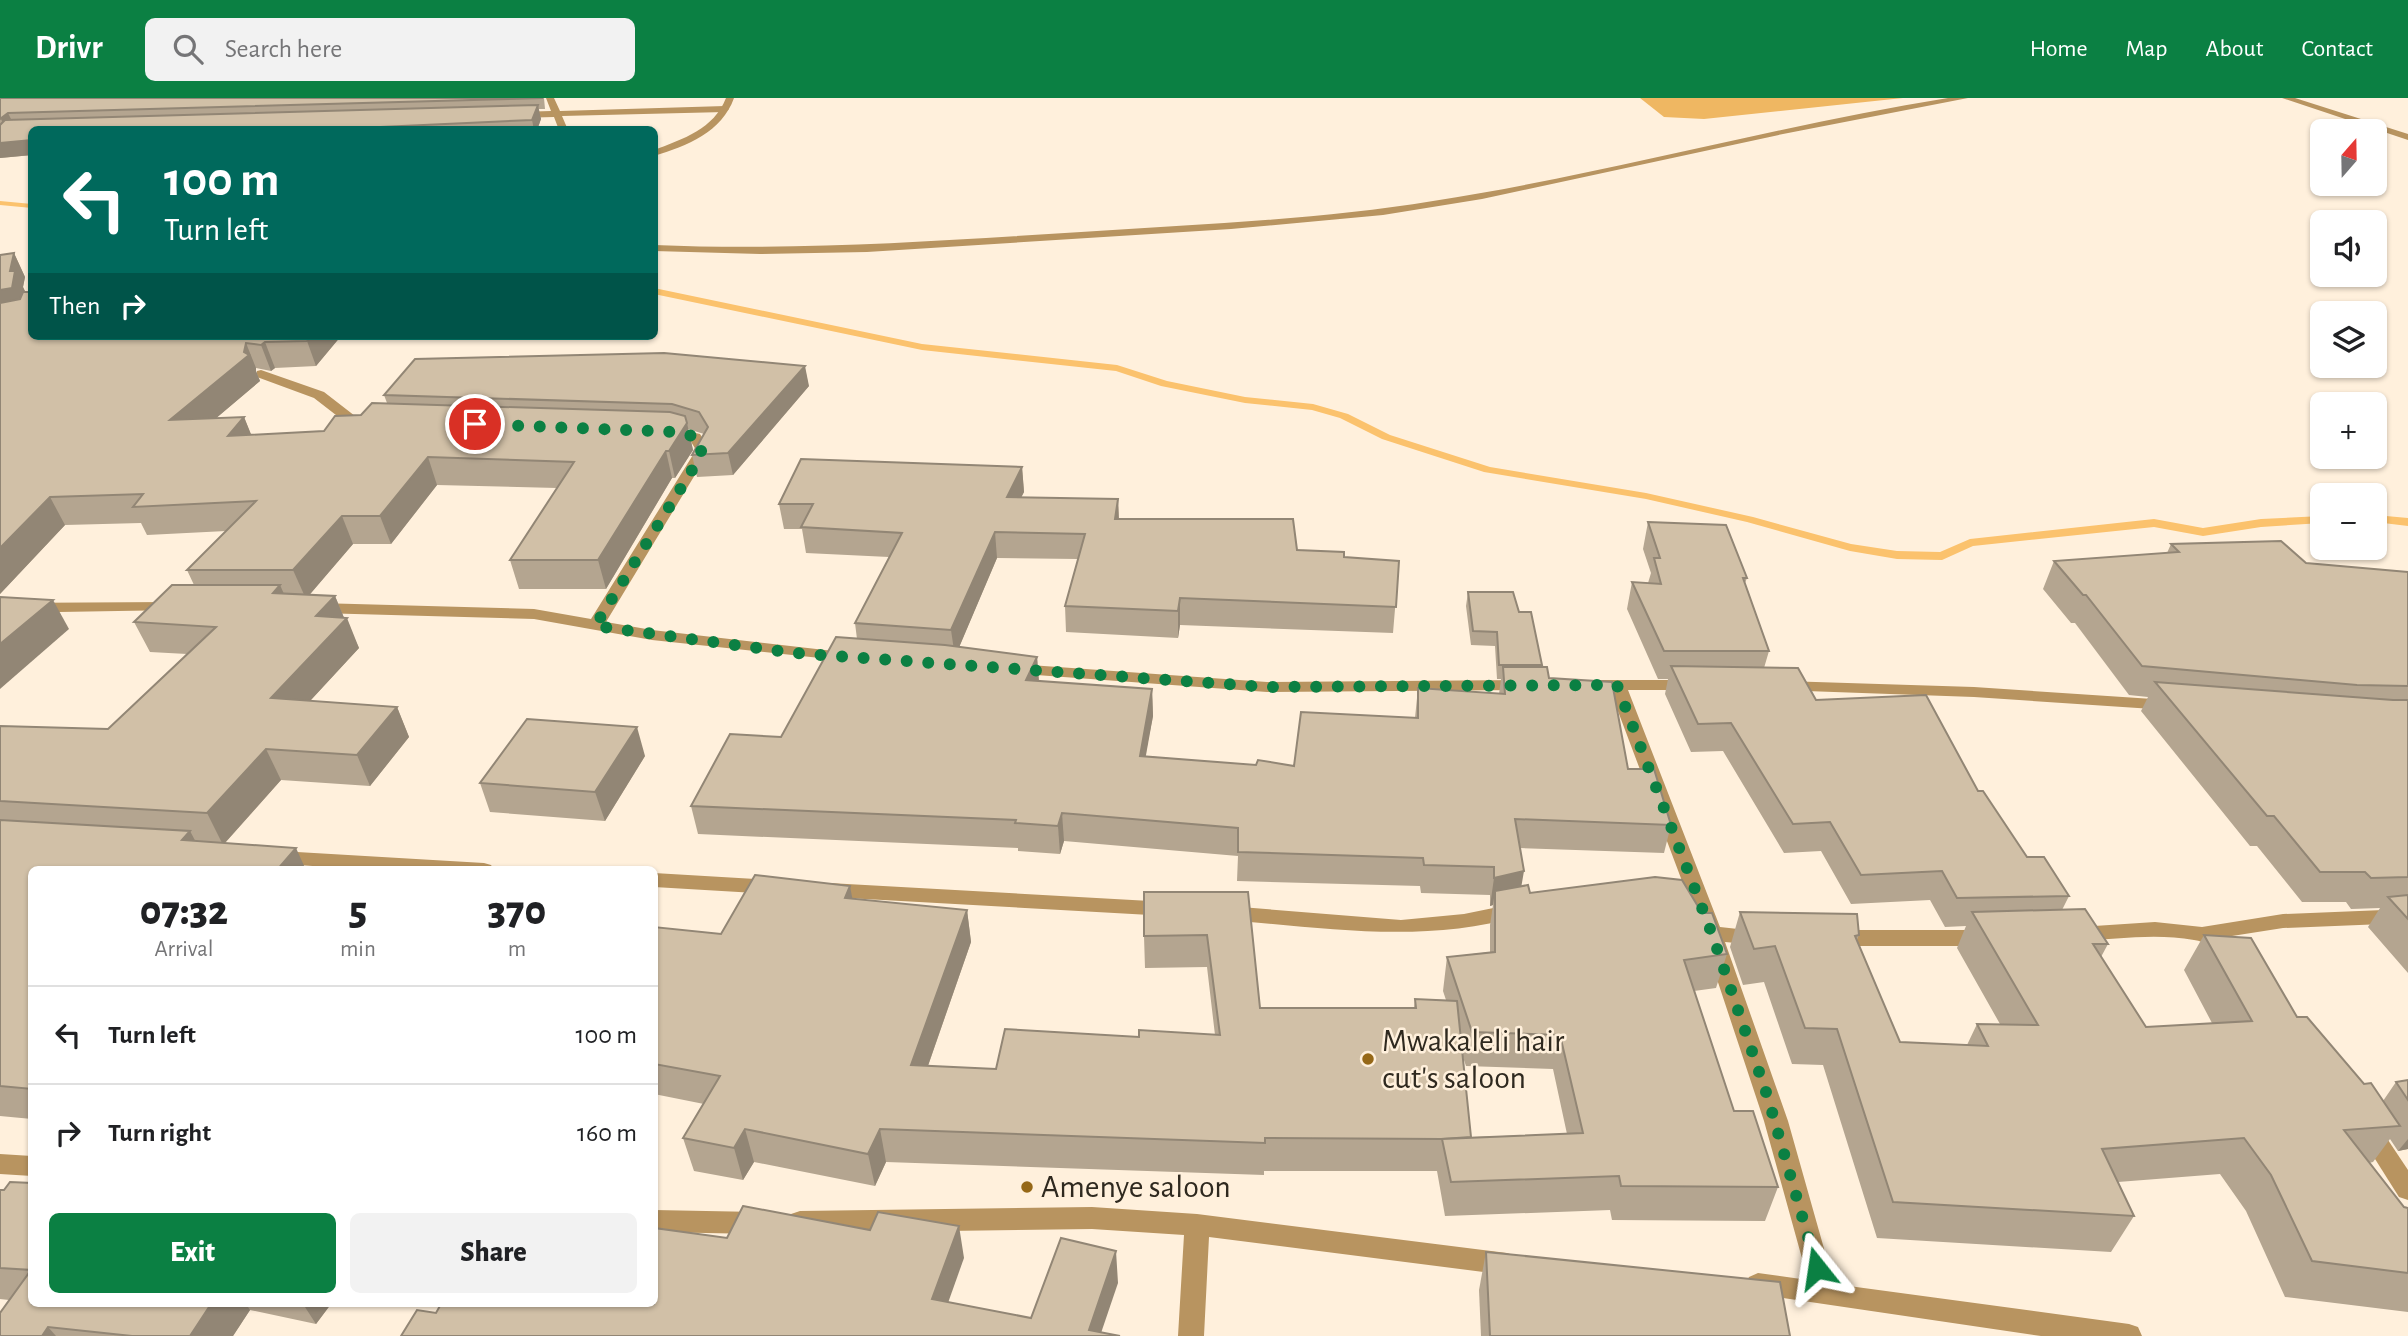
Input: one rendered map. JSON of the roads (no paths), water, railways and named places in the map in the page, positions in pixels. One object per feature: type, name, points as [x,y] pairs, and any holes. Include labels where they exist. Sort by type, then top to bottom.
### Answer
[{"type":"street","points":[[550,98],[563,126]]},
{"type":"street","points":[[658,151],[701,133],[717,121],[730,98]]},
{"type":"street","points":[[658,247],[803,251],[947,244],[1368,212],[1479,197],[1788,130],[1964,98]]},
{"type":"street","points":[[2286,98],[2406,135]]},
{"type":"street","points":[[503,116],[725,109]]},
{"type":"street","points":[[261,374],[320,395],[350,419],[382,424]]},
{"type":"street","points":[[595,626],[703,450],[702,442],[697,437],[651,430]]},
{"type":"street","points":[[0,608],[193,607]]},
{"type":"street","points":[[303,607],[534,614],[595,626],[794,653],[862,658]]},
{"type":"street","points":[[992,668],[1267,687],[1539,685]]},
{"type":"street","points":[[1578,685],[1710,685]]},
{"type":"street","points":[[1617,685],[1703,908],[1776,1121],[1824,1293]]},
{"type":"street","points":[[1765,686],[1974,692],[2181,707]]},
{"type":"street","points":[[264,857],[416,866]]},
{"type":"street","points":[[658,880],[1201,911],[1401,927],[1464,921],[1529,907]]},
{"type":"street","points":[[1675,904],[1703,908]]},
{"type":"street","points":[[2051,935],[2157,931],[2203,934],[2283,921],[2408,916]]},
{"type":"street","points":[[1712,934],[1784,938]]},
{"type":"street","points":[[2203,934],[2242,951]]},
{"type":"street","points":[[1809,938],[2011,937]]},
{"type":"street","points":[[2354,1109],[2408,1190]]},
{"type":"street","points":[[0,1164],[28,1166]]},
{"type":"street","points":[[658,1221],[753,1223],[1092,1218],[1197,1225],[1528,1266]]},
{"type":"street","points":[[1191,1336],[1197,1225]]},
{"type":"street","points":[[1728,1281],[2129,1336]]},
{"type":"waterway","points":[[0,203],[28,206]]},
{"type":"waterway","points":[[658,292],[922,347],[1117,368],[1165,384],[1245,400],[1313,407],[1344,416],[1386,437],[1488,470],[1646,496],[1749,519],[1850,547],[1897,555],[1942,556],[1970,543],[2154,523],[2203,532],[2261,523],[2310,521]]},
{"type":"waterway","points":[[2387,520],[2408,522]]},
{"type":"place","name":"Mwakaleli hair cut's saloon","points":[[1368,1059]]},
{"type":"place","name":"Amenye saloon","points":[[1027,1187]]}]
